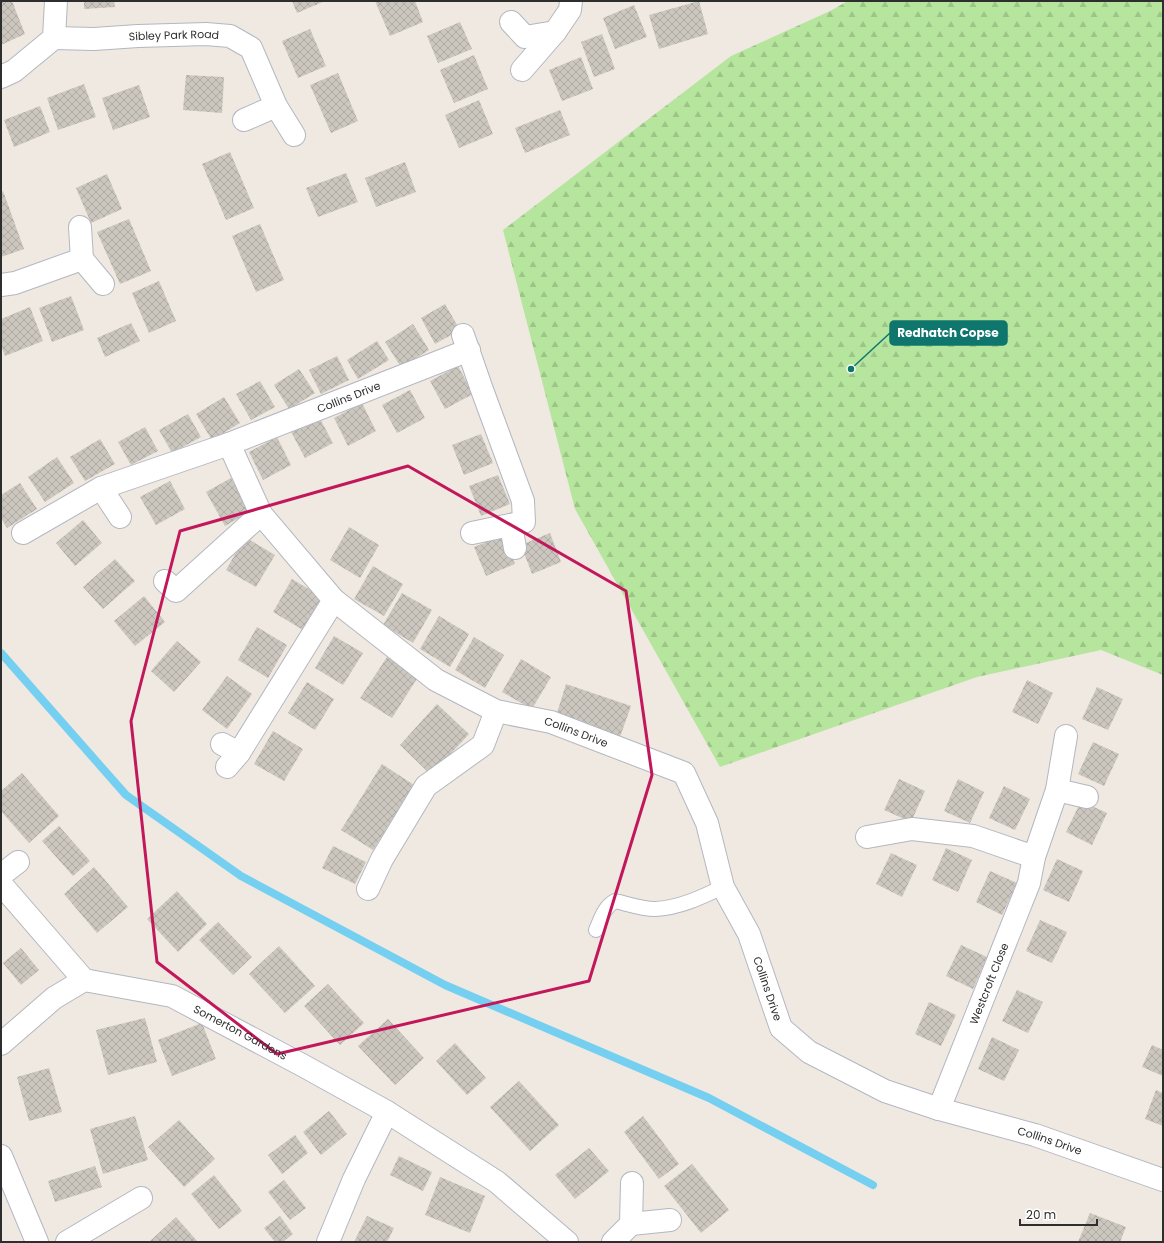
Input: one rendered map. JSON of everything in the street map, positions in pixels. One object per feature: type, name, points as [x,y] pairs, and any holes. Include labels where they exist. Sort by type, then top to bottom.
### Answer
[{"type":"street","points":[[1,77],[14,71],[54,38],[56,1]]},
{"type":"street","points":[[522,70],[555,32],[570,10],[571,1]]},
{"type":"street","points":[[511,22],[525,37],[555,32]]},
{"type":"street","name":"Sibley Park Road","points":[[54,38],[94,39],[206,34],[230,36],[251,48],[276,106],[294,135]]},
{"type":"street","points":[[244,120],[276,106]]},
{"type":"street","points":[[80,227],[82,259],[103,284]]},
{"type":"street","points":[[1,285],[15,283],[82,259]]},
{"type":"street","name":"Collins Drive","points":[[23,533],[101,488],[229,444],[466,343],[480,387],[523,501],[524,522],[472,533]]},
{"type":"street","name":"Collins Drive","points":[[229,444],[261,514],[334,600],[436,680],[496,711],[551,722],[684,773],[707,823],[723,887],[750,934],[781,1028],[809,1052],[885,1091],[939,1109],[1035,1135],[1163,1180]]},
{"type":"street","points":[[101,488],[120,517]]},
{"type":"street","points":[[165,582],[176,592],[261,514]]},
{"type":"street","points":[[511,524],[515,548]]},
{"type":"street","points":[[229,755],[334,600]]},
{"type":"street","points":[[368,889],[382,859],[426,786],[483,745],[496,711]]},
{"type":"street","name":"Westcroft Close","points":[[939,1109],[1029,883],[1034,857],[1057,790],[1066,736]]},
{"type":"street","points":[[1057,790],[1087,797]]},
{"type":"street","points":[[867,837],[912,829],[973,836],[1034,857]]},
{"type":"street","points":[[1,875],[18,862]]},
{"type":"street","points":[[1,884],[84,980],[54,998],[1,1044]]},
{"type":"street","name":"Somerton Gardens","points":[[84,980],[172,996],[302,1065],[387,1112],[498,1182],[567,1242]]},
{"type":"street","points":[[328,1242],[354,1179],[387,1112]]},
{"type":"street","points":[[1,1156],[37,1242]]},
{"type":"street","points":[[631,1224],[632,1183]]},
{"type":"street","points":[[67,1242],[141,1198]]},
{"type":"street","points":[[613,1242],[631,1224],[670,1220]]},
{"type":"lane","points":[[596,930],[609,904],[615,901],[655,909],[680,904],[723,887]]},
{"type":"highlighted area","points":[[408,466],[626,591],[652,775],[589,981],[277,1054],[157,962],[131,721],[180,531]]},
{"type":"green space","points":[[848,1],[1163,1],[1163,675],[1101,650],[977,677],[720,767],[575,509],[503,230],[731,56],[830,11]]},
{"type":"building","points":[[1,1],[12,1],[25,34],[1,45]]},
{"type":"building","points":[[84,1],[114,1],[115,7],[84,9]]},
{"type":"building","points":[[292,1],[325,1],[297,13]]},
{"type":"building","points":[[375,1],[415,1],[423,22],[390,36]]},
{"type":"building","points":[[699,1],[708,34],[659,49],[649,15]]},
{"type":"building","points":[[634,5],[647,37],[615,49],[603,18]]},
{"type":"building","points":[[460,22],[472,49],[438,63],[427,36]]},
{"type":"building","points":[[310,29],[326,66],[298,78],[282,41]]},
{"type":"building","points":[[602,34],[615,69],[594,77],[581,42]]},
{"type":"building","points":[[474,55],[488,89],[454,103],[440,70]]},
{"type":"building","points":[[581,57],[593,89],[562,101],[549,70]]},
{"type":"building","points":[[338,73],[358,121],[331,133],[310,85]]},
{"type":"building","points":[[186,75],[224,77],[222,113],[183,110]]},
{"type":"building","points":[[84,84],[96,117],[58,130],[47,98]]},
{"type":"building","points":[[139,85],[150,117],[113,130],[102,98]]},
{"type":"building","points":[[479,100],[493,134],[459,148],[445,115]]},
{"type":"building","points":[[40,106],[50,132],[14,147],[4,120]]},
{"type":"building","points":[[560,110],[570,135],[525,153],[515,128]]},
{"type":"building","points":[[230,152],[254,208],[226,220],[202,164]]},
{"type":"building","points":[[405,162],[416,192],[376,207],[365,178]]},
{"type":"building","points":[[346,173],[358,202],[318,217],[306,188]]},
{"type":"building","points":[[107,174],[122,209],[91,223],[76,188]]},
{"type":"building","points":[[3,191],[24,249],[1,257],[1,192]]},
{"type":"building","points":[[129,219],[151,271],[120,284],[97,232]]},
{"type":"building","points":[[260,224],[284,280],[256,292],[232,236]]},
{"type":"building","points":[[159,281],[176,321],[149,333],[132,293]]},
{"type":"building","points":[[71,296],[84,330],[52,342],[39,308]]},
{"type":"building","points":[[445,304],[460,330],[435,344],[421,318]]},
{"type":"building","points":[[30,307],[43,341],[5,356],[1,345],[1,319]]},
{"type":"building","points":[[131,323],[140,341],[105,357],[97,338]]},
{"type":"building","points":[[413,324],[429,350],[401,367],[385,342]]},
{"type":"building","points":[[377,341],[389,360],[358,379],[347,360]]},
{"type":"building","points":[[337,356],[349,380],[321,394],[309,370]]},
{"type":"building","points":[[458,366],[473,394],[445,409],[430,381]]},
{"type":"building","points":[[299,369],[315,393],[289,409],[274,385]]},
{"type":"building","points":[[260,381],[275,407],[251,420],[236,394]]},
{"type":"building","points":[[410,390],[425,418],[397,433],[382,405]]},
{"type":"building","points":[[224,397],[240,423],[212,440],[196,414]]},
{"type":"building","points":[[362,403],[376,431],[348,446],[334,418]]},
{"type":"building","points":[[188,414],[201,437],[172,453],[159,430]]},
{"type":"building","points":[[318,415],[333,443],[305,458],[290,430]]},
{"type":"building","points":[[145,427],[158,451],[131,465],[118,442]]},
{"type":"building","points":[[481,434],[493,463],[464,475],[452,445]]},
{"type":"building","points":[[277,437],[291,465],[263,480],[249,452]]},
{"type":"building","points":[[100,439],[115,464],[85,481],[70,457]]},
{"type":"building","points":[[57,457],[74,483],[45,502],[28,477]]},
{"type":"building","points":[[498,475],[510,504],[481,516],[469,486]]},
{"type":"building","points":[[231,478],[249,512],[225,526],[206,492]]},
{"type":"building","points":[[170,481],[185,509],[156,525],[140,497]]},
{"type":"building","points":[[20,483],[37,509],[7,528],[1,518],[1,495]]},
{"type":"building","points":[[83,520],[102,543],[75,566],[56,543]]},
{"type":"building","points":[[349,527],[379,545],[360,578],[330,560]]},
{"type":"building","points":[[550,533],[561,562],[532,574],[521,545]]},
{"type":"building","points":[[504,535],[515,564],[486,576],[474,547]]},
{"type":"building","points":[[245,537],[275,555],[256,587],[226,570]]},
{"type":"building","points":[[115,559],[135,581],[103,609],[83,587]]},
{"type":"building","points":[[373,566],[403,584],[384,616],[354,599]]},
{"type":"building","points":[[292,579],[322,597],[303,630],[273,612]]},
{"type":"building","points":[[402,593],[432,610],[413,643],[383,625]]},
{"type":"building","points":[[144,596],[165,622],[135,646],[114,621]]},
{"type":"building","points":[[439,616],[469,634],[450,667],[420,649]]},
{"type":"building","points":[[257,627],[287,645],[268,678],[238,660]]},
{"type":"building","points":[[334,636],[363,653],[343,685],[315,668]]},
{"type":"building","points":[[474,637],[504,655],[485,688],[455,670]]},
{"type":"building","points":[[177,641],[201,662],[174,692],[151,671]]},
{"type":"building","points":[[387,657],[418,677],[392,718],[360,698]]},
{"type":"building","points":[[521,659],[551,677],[532,709],[502,692]]},
{"type":"building","points":[[227,676],[252,694],[227,729],[202,710]]},
{"type":"building","points":[[1027,680],[1053,693],[1038,724],[1012,712]]},
{"type":"building","points":[[307,682],[334,699],[315,730],[288,713]]},
{"type":"building","points":[[566,684],[631,706],[620,737],[556,716]]},
{"type":"building","points":[[1097,687],[1123,699],[1108,730],[1082,719]]},
{"type":"building","points":[[437,704],[469,734],[431,775],[400,745]]},
{"type":"building","points":[[273,731],[303,749],[284,781],[254,764]]},
{"type":"building","points":[[1093,742],[1119,754],[1104,786],[1078,774]]},
{"type":"building","points":[[382,764],[414,785],[373,850],[341,830]]},
{"type":"building","points":[[22,773],[59,816],[29,843],[1,811],[1,791]]},
{"type":"building","points":[[899,779],[925,791],[911,822],[884,810]]},
{"type":"building","points":[[958,779],[984,792],[970,823],[944,811]]},
{"type":"building","points":[[1004,786],[1030,799],[1015,830],[989,818]]},
{"type":"building","points":[[1081,801],[1107,813],[1092,845],[1066,832]]},
{"type":"building","points":[[59,826],[90,861],[73,876],[42,841]]},
{"type":"building","points":[[333,846],[366,862],[355,884],[322,868]]},
{"type":"building","points":[[946,848],[972,860],[958,892],[932,880]]},
{"type":"building","points":[[891,853],[917,865],[902,897],[876,884]]},
{"type":"building","points":[[1057,859],[1083,871],[1069,902],[1043,890]]},
{"type":"building","points":[[94,867],[128,907],[97,933],[64,894]]},
{"type":"building","points":[[990,871],[1017,883],[1002,915],[976,902]]},
{"type":"building","points":[[177,891],[207,924],[178,952],[147,919]]},
{"type":"building","points":[[1040,920],[1067,932],[1052,963],[1026,951]]},
{"type":"building","points":[[218,922],[252,957],[233,975],[199,940]]},
{"type":"building","points":[[961,945],[987,957],[973,989],[946,976]]},
{"type":"building","points":[[279,946],[315,986],[285,1013],[249,974]]},
{"type":"building","points":[[21,948],[39,970],[21,985],[3,963]]},
{"type":"building","points":[[328,984],[364,1023],[340,1045],[304,1006]]},
{"type":"building","points":[[1017,990],[1043,1002],[1028,1033],[1002,1021]]},
{"type":"building","points":[[929,1002],[956,1015],[941,1046],[915,1034]]},
{"type":"building","points":[[145,1018],[157,1062],[108,1075],[96,1030]]},
{"type":"building","points":[[388,1019],[424,1058],[395,1085],[358,1046]]},
{"type":"building","points":[[202,1023],[216,1059],[172,1076],[158,1040]]},
{"type":"building","points":[[992,1037],[1019,1050],[1004,1081],[978,1069]]},
{"type":"building","points":[[455,1043],[486,1078],[467,1095],[436,1061]]},
{"type":"building","points":[[1152,1045],[1163,1050],[1163,1076],[1142,1067]]},
{"type":"building","points":[[49,1068],[62,1112],[29,1121],[17,1077]]},
{"type":"building","points":[[519,1081],[559,1125],[530,1151],[490,1107]]},
{"type":"building","points":[[1156,1090],[1163,1093],[1163,1126],[1145,1119]]},
{"type":"building","points":[[329,1111],[347,1134],[321,1155],[303,1132]]},
{"type":"building","points":[[135,1116],[148,1160],[103,1174],[90,1129]]},
{"type":"building","points":[[643,1116],[679,1164],[659,1179],[624,1132]]},
{"type":"building","points":[[179,1120],[215,1159],[184,1187],[148,1147]]},
{"type":"building","points":[[295,1135],[308,1153],[282,1174],[268,1155]]},
{"type":"building","points":[[589,1148],[609,1171],[575,1199],[555,1175]]},
{"type":"building","points":[[399,1156],[432,1172],[423,1191],[390,1175]]},
{"type":"building","points":[[692,1164],[729,1210],[701,1233],[664,1186]]},
{"type":"building","points":[[95,1166],[102,1187],[55,1202],[48,1181]]},
{"type":"building","points":[[214,1175],[242,1211],[219,1229],[191,1194]]},
{"type":"building","points":[[440,1177],[485,1196],[470,1233],[425,1215]]},
{"type":"building","points":[[284,1180],[306,1208],[290,1220],[268,1192]]},
{"type":"building","points":[[1090,1213],[1126,1227],[1120,1242],[1078,1242]]},
{"type":"building","points":[[280,1216],[293,1234],[283,1242],[275,1242],[264,1228]]},
{"type":"building","points":[[367,1216],[394,1228],[387,1242],[354,1242]]},
{"type":"building","points":[[176,1217],[198,1242],[149,1242]]},
{"type":"waterway","points":[[1,653],[126,795],[241,876],[445,985],[709,1098],[873,1185]]},
{"type":"place","name":"Redhatch Copse","points":[[851,369]]}]
